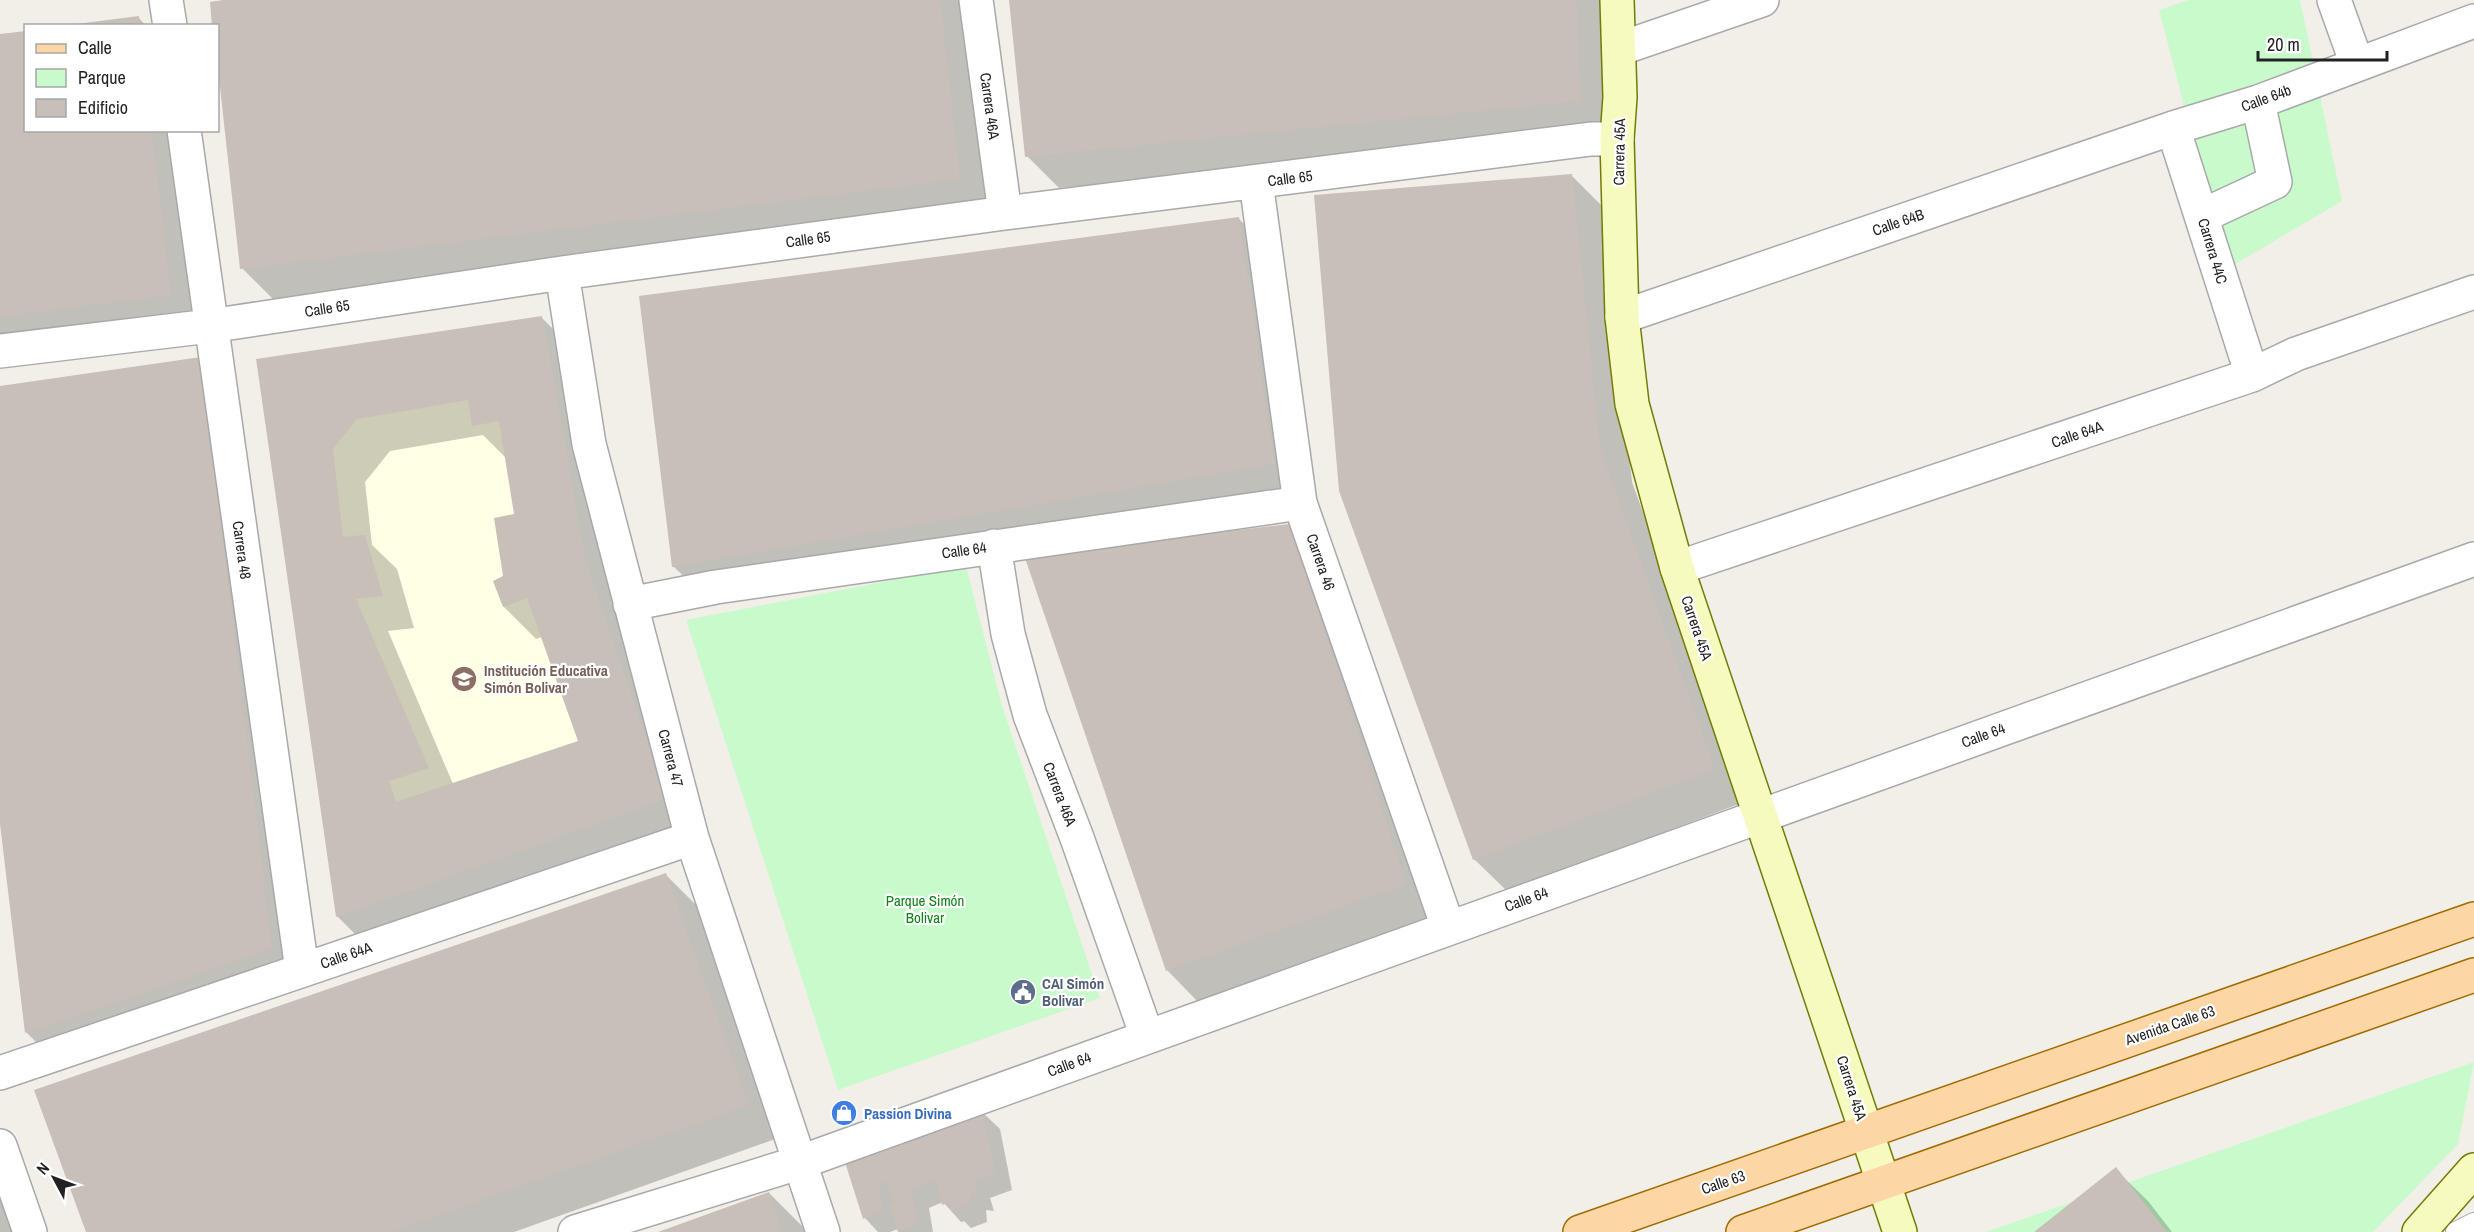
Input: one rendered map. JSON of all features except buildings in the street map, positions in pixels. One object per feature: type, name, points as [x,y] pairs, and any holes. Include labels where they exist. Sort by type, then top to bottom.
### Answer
[{"type":"main road","name":"Avenida Calle 63","points":[[1866,1132],[2474,919]]},
{"type":"main road","points":[[1743,1232],[2474,975]]},
{"type":"main road","name":"Calle 63","points":[[1580,1232],[1866,1132]]},
{"type":"street","points":[[166,0],[170,24]]},
{"type":"street","name":"Carrera 46A","points":[[976,0],[1005,213]]},
{"type":"street","name":"Carrera 45A","points":[[1617,0],[1620,97],[1617,139],[1622,316],[1632,404],[1677,568],[1900,1232]]},
{"type":"street","points":[[1619,49],[1762,0]]},
{"type":"street","points":[[2334,0],[2356,64],[2474,21]]},
{"type":"street","name":"Calle 64b","points":[[2173,128],[2258,102],[2356,64]]},
{"type":"street","points":[[2202,216],[2275,182],[2258,102]]},
{"type":"street","name":"Carrera 44C","points":[[2173,128],[2252,375]]},
{"type":"street","name":"Calle 64B","points":[[1622,316],[2173,128]]},
{"type":"street","name":"Carrera 48","points":[[184,132],[302,970]]},
{"type":"street","name":"Calle 65","points":[[0,351],[210,326],[562,273],[1005,213],[1591,139],[1617,139]]},
{"type":"street","name":"Carrera 46","points":[[1256,182],[1300,503],[1448,927]]},
{"type":"street","name":"Carrera 47","points":[[562,273],[589,444],[692,838],[798,1163],[823,1232]]},
{"type":"street","name":"Calle 64A","points":[[1677,568],[2252,375],[2296,354],[2474,292]]},
{"type":"street","name":"Calle 64","points":[[630,604],[716,587],[1300,503]]},
{"type":"street","name":"Carrera 46A","points":[[994,546],[1008,634],[1030,716],[1077,838],[1147,1036]]},
{"type":"street","name":"Calle 64","points":[[576,1232],[798,1163],[2474,559]]},
{"type":"street","name":"Calle 64A","points":[[0,1073],[692,838]]},
{"type":"street","points":[[0,1146],[30,1232]]},
{"type":"street","points":[[2419,1232],[2474,1170]]},
{"type":"lane","points":[[2456,1232],[2474,1223]]},
{"type":"shaded area","name":"Institución Educativa Simón Bolivar","points":[[542,316],[585,560],[666,798],[336,917],[256,359]]},
{"type":"green space","points":[[2188,0],[2300,0],[2342,201],[2227,269],[2159,10]]},
{"type":"green space","name":"Parque Simón Bolivar","points":[[966,566],[1002,706],[1100,998],[838,1090],[686,620]]},
{"type":"green space","points":[[2474,1062],[2458,1144],[2373,1232],[1986,1232]]},
{"type":"place","name":"Institución Educativa Simón Bolivar","points":[[464,679]]},
{"type":"place","name":"CAI Simón Bolivar","points":[[1023,992]]},
{"type":"place","name":"Passion Divina","points":[[844,1113]]}]
